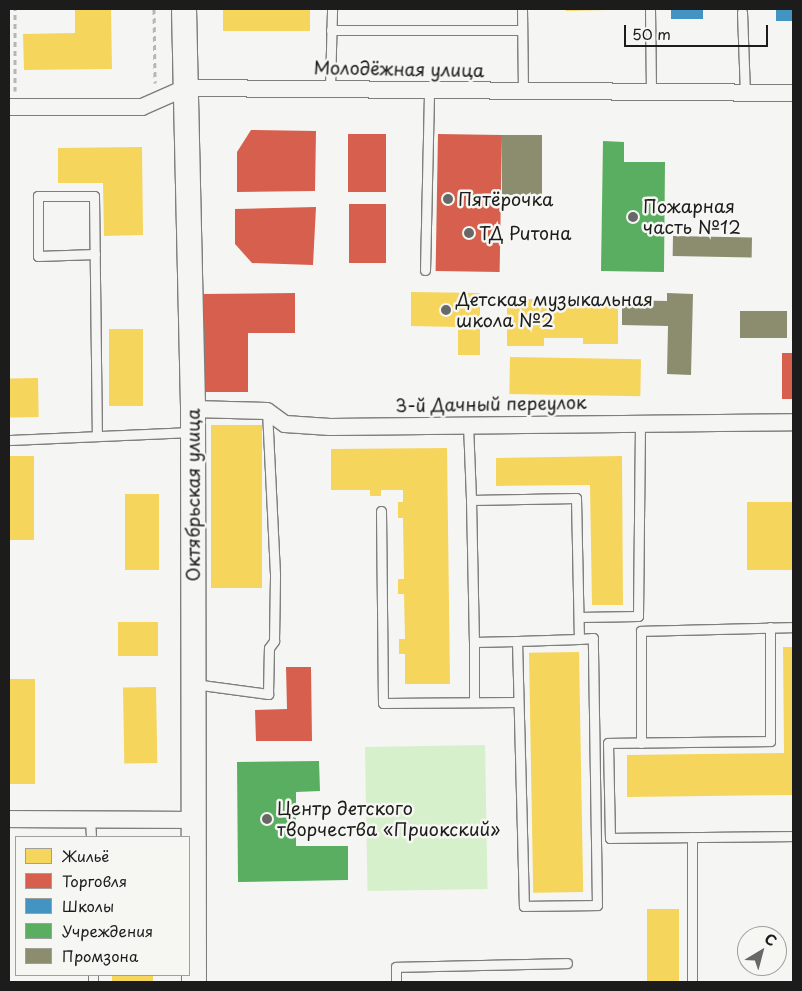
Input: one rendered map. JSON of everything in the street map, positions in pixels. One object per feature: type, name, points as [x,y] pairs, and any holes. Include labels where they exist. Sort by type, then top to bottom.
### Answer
[{"type":"main road","name":"Октябрьская улица","points":[[184,9],[193,409],[194,684],[192,820],[194,982]]},
{"type":"street","name":"Молодёжная улица","points":[[12,107],[148,104],[185,88],[793,93]]},
{"type":"street","points":[[193,409],[267,411]]},
{"type":"street","name":"3-й Дачный переулок","points":[[267,411],[285,424],[793,422]]},
{"type":"street","points":[[9,819],[192,820]]},
{"type":"lane","points":[[330,88],[332,9]]},
{"type":"lane","points":[[522,9],[523,90]]},
{"type":"lane","points":[[650,9],[651,92]]},
{"type":"lane","points":[[742,12],[745,93]]},
{"type":"lane","points":[[331,30],[522,30]]},
{"type":"lane","points":[[425,270],[429,89]]},
{"type":"lane","points":[[95,254],[38,256],[38,196],[94,196],[95,254],[97,436]]},
{"type":"lane","points":[[194,684],[268,694],[269,648],[274,641],[275,574],[267,411]]},
{"type":"lane","points":[[579,617],[638,616],[640,423]]},
{"type":"lane","points":[[468,424],[474,701]]},
{"type":"lane","points":[[9,440],[192,432]]},
{"type":"lane","points":[[471,500],[576,498],[579,639]]},
{"type":"lane","points":[[381,511],[383,703],[518,702]]},
{"type":"lane","points":[[641,742],[641,631],[793,627]]},
{"type":"lane","points":[[770,628],[770,741],[608,743],[610,838],[793,836]]},
{"type":"lane","points":[[474,642],[593,638],[597,904],[524,906],[517,641]]},
{"type":"lane","points":[[90,818],[90,836]]},
{"type":"lane","points":[[692,837],[692,982]]},
{"type":"lane","points":[[396,982],[396,967],[567,963]]},
{"type":"path","points":[[12,107],[16,9]]},
{"type":"path","points":[[148,104],[154,9]]},
{"type":"green space","points":[[485,745],[488,889],[368,891],[365,747]]},
{"type":"building: Жильё","points":[[75,9],[111,9],[112,69],[24,70],[23,34],[75,33]]},
{"type":"building: Жильё","points":[[223,9],[310,9],[310,31],[223,31]]},
{"type":"building: Жильё","points":[[566,9],[607,9],[607,10],[566,11]]},
{"type":"building: Жильё","points":[[142,147],[143,235],[104,236],[103,183],[58,183],[58,148]]},
{"type":"building: Жильё","name":"Детская музыкальная школа №2","points":[[411,292],[480,293],[480,355],[458,355],[458,327],[411,326]]},
{"type":"building: Жильё","points":[[507,299],[618,299],[618,344],[583,344],[583,338],[544,338],[544,346],[507,346]]},
{"type":"building: Жильё","points":[[109,329],[143,329],[143,406],[109,406]]},
{"type":"building: Жильё","points":[[510,357],[641,359],[640,396],[509,394]]},
{"type":"building: Жильё","points":[[38,378],[39,417],[10,418],[9,379]]},
{"type":"building: Жильё","points":[[211,425],[262,425],[262,588],[211,588]]},
{"type":"building: Жильё","points":[[447,448],[450,684],[405,684],[405,654],[399,654],[399,639],[405,639],[404,594],[398,594],[398,579],[404,579],[403,518],[398,518],[398,502],[403,502],[403,490],[381,490],[381,496],[370,496],[370,490],[331,490],[331,449]]},
{"type":"building: Жильё","points":[[9,456],[34,456],[34,540],[9,540]]},
{"type":"building: Жильё","points":[[622,456],[623,605],[592,605],[590,485],[496,486],[496,458]]},
{"type":"building: Жильё","points":[[125,494],[159,494],[159,570],[125,570]]},
{"type":"building: Жильё","points":[[747,502],[793,502],[793,570],[747,570]]},
{"type":"building: Жильё","points":[[118,622],[158,622],[158,656],[118,656]]},
{"type":"building: Жильё","points":[[783,647],[793,647],[793,795],[627,797],[627,755],[784,753]]},
{"type":"building: Жильё","points":[[579,652],[583,892],[533,893],[529,653]]},
{"type":"building: Жильё","points":[[9,679],[35,679],[35,784],[9,784]]},
{"type":"building: Жильё","points":[[156,687],[157,763],[124,764],[123,688]]},
{"type":"building: Жильё","points":[[647,909],[679,909],[679,982],[647,982]]},
{"type":"building: Жильё","points":[[112,976],[153,976],[153,982],[112,982]]},
{"type":"building: Торговля","points":[[251,130],[316,131],[315,191],[237,192],[237,152]]},
{"type":"building: Торговля","points":[[348,134],[386,134],[386,192],[348,192]]},
{"type":"building: Торговля","name":"ТД Ритона","points":[[438,134],[502,135],[500,272],[436,271]]},
{"type":"building: Торговля","points":[[349,204],[386,204],[386,263],[349,263]]},
{"type":"building: Торговля","points":[[316,207],[313,265],[252,263],[235,244],[235,209]]},
{"type":"building: Торговля","points":[[295,293],[295,333],[248,333],[248,392],[204,392],[203,294]]},
{"type":"building: Торговля","points":[[782,353],[793,353],[793,399],[782,399]]},
{"type":"building: Торговля","points":[[286,667],[311,667],[312,741],[256,741],[255,710],[287,709]]},
{"type":"building: Школы","points":[[671,9],[703,9],[703,19],[671,19]]},
{"type":"building: Школы","points":[[776,9],[793,9],[793,21],[776,21]]},
{"type":"building: Учреждения","name":"Пожарная часть №12","points":[[603,141],[624,142],[624,162],[665,162],[664,272],[601,271]]},
{"type":"building: Учреждения","name":"Центр детского творчества «Приокский»","points":[[319,761],[320,791],[296,792],[296,846],[348,846],[348,880],[238,882],[237,762]]},
{"type":"building: Промзона","points":[[502,135],[542,135],[542,195],[502,195]]},
{"type":"building: Промзона","points":[[673,236],[752,237],[752,257],[673,256]]},
{"type":"building: Промзона","points":[[667,293],[693,294],[691,375],[667,374],[668,326],[622,325],[622,300],[667,301]]},
{"type":"building: Промзона","points":[[740,311],[787,311],[787,338],[740,338]]},
{"type":"place","name":"Пятёрочка","points":[[448,199]]},
{"type":"place","name":"Пожарная часть №12","points":[[633,217]]},
{"type":"place","name":"ТД Ритона","points":[[469,233]]},
{"type":"place","name":"Детская музыкальная школа №2","points":[[446,310]]},
{"type":"place","name":"Центр детского творчества «Приокский»","points":[[267,819]]}]
